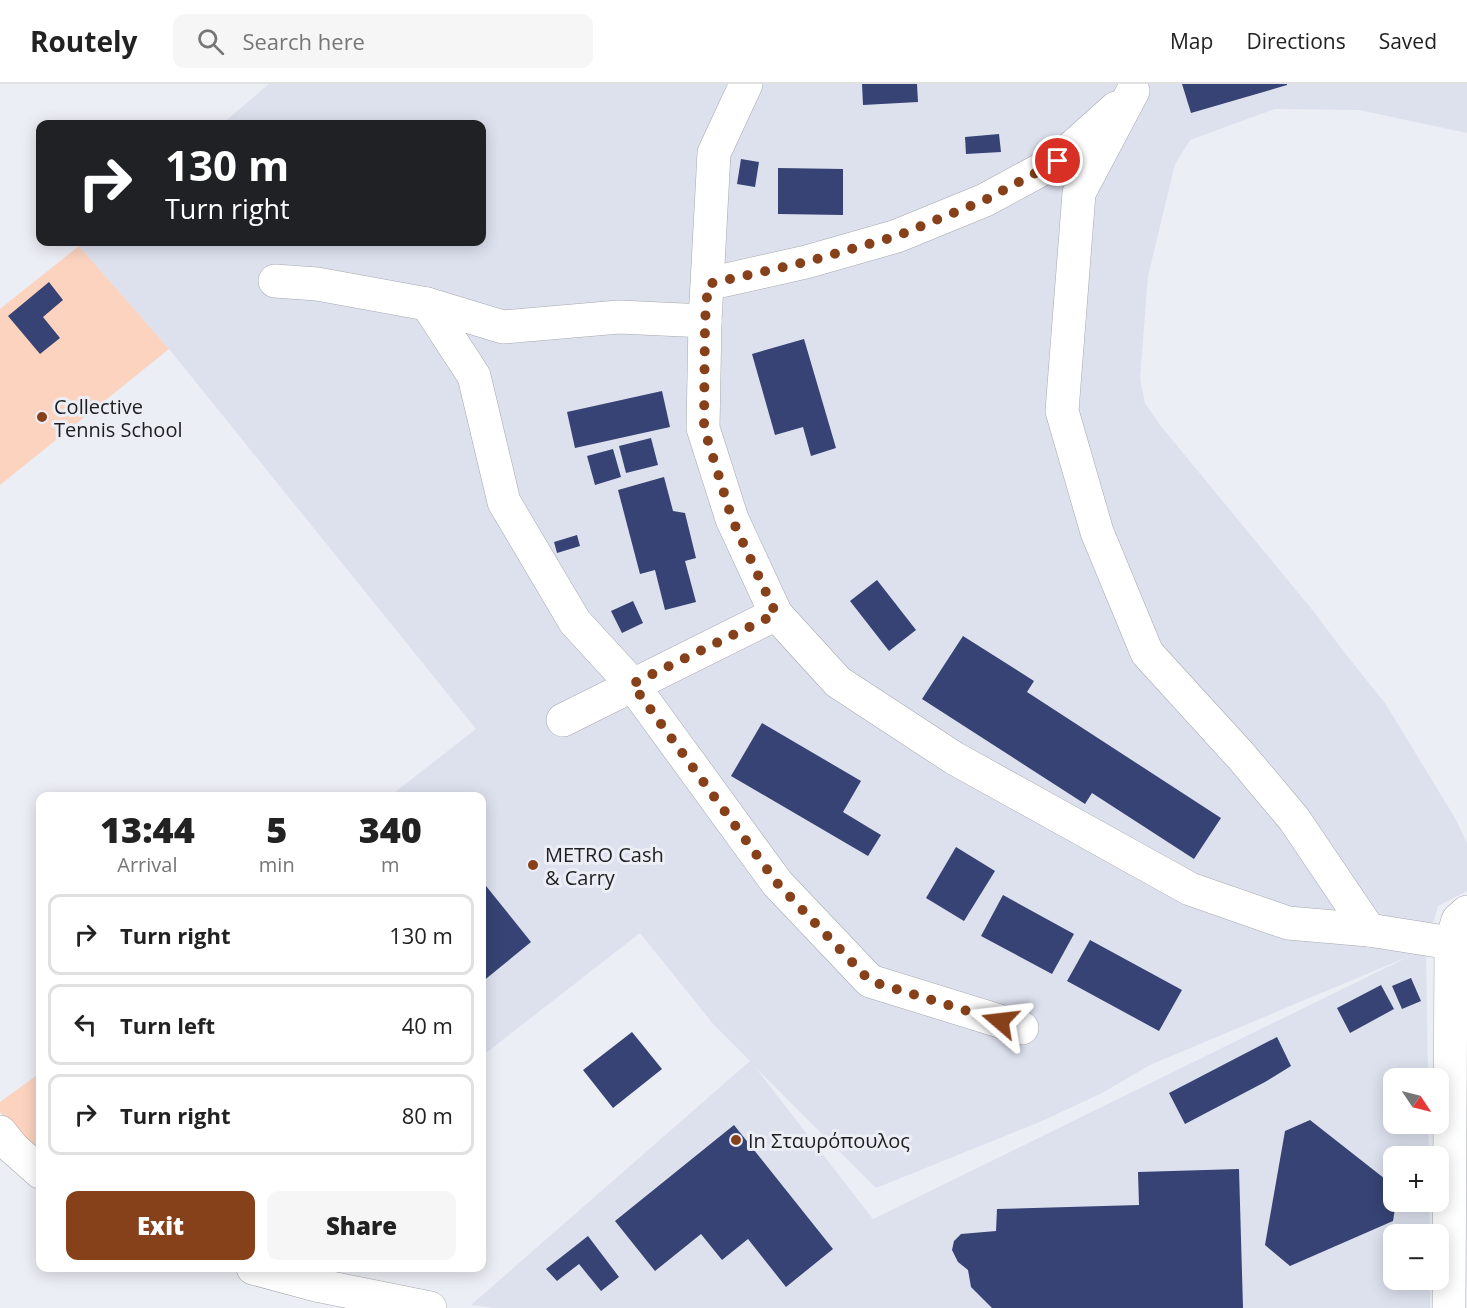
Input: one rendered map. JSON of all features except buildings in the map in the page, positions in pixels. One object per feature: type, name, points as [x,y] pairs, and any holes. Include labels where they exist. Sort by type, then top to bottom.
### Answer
[{"type":"street","points":[[746,84],[714,153],[705,321],[704,428],[732,519],[776,614],[838,682],[848,689],[954,758],[1190,889],[1288,924],[1369,930],[1451,943]]},
{"type":"street","points":[[708,284],[806,262],[897,236],[985,200],[1058,161],[1139,88]]},
{"type":"street","points":[[1139,88],[1079,193],[1062,411],[1071,444],[1096,532],[1147,654],[1241,756],[1294,819],[1369,930]]},
{"type":"street","points":[[275,280],[317,284],[427,304],[503,327],[619,317],[705,321]]},
{"type":"street","points":[[427,304],[474,376],[504,502],[575,622],[632,684],[777,883],[870,981],[1022,1028]]},
{"type":"street","points":[[563,720],[776,614]]},
{"type":"street","points":[[1449,1308],[1451,943],[1458,920],[1467,912]]},
{"type":"street","points":[[0,1132],[13,1148],[36,1168]]},
{"type":"street","points":[[262,1272],[318,1297],[430,1308]]},
{"type":"shaded area","points":[[269,84],[1467,84],[1467,133],[1359,110],[1275,109],[1190,140],[1175,164],[1148,276],[1140,379],[1145,403],[1160,425],[1314,612],[1385,703],[1455,818],[1467,843],[1467,891],[1438,906],[1426,948],[1428,1068],[1383,1068],[1383,1134],[1428,1134],[1429,1146],[1383,1146],[1383,1212],[1429,1212],[1430,1224],[1383,1224],[1383,1290],[1430,1290],[1430,1308],[494,1308],[471,1305],[750,1061],[714,1025],[640,933],[486,1053],[486,792],[395,792],[476,729],[169,349],[79,246],[486,246],[486,120],[227,120]],"holes":[[[1412,955],[873,1219],[755,1067],[876,1188],[1042,1121],[1102,1093],[1150,1065]]]},
{"type":"shaded area","name":"Collective Tennis School","points":[[79,246],[169,349],[0,485],[0,309]]},
{"type":"shaded area","points":[[36,1076],[36,1149],[24,1140],[0,1112],[0,1102]]},
{"type":"place","name":"Collective Tennis School","points":[[42,417]]},
{"type":"place","name":"METRO Cash & Carry","points":[[533,865]]},
{"type":"place","name":"In Σταυρόπουλος","points":[[736,1140]]},
{"type":"route","points":[[1000,1021],[870,981],[777,883],[632,684],[776,614],[732,519],[704,428],[705,321],[708,284],[806,262],[897,236],[985,200],[1058,161]]}]
